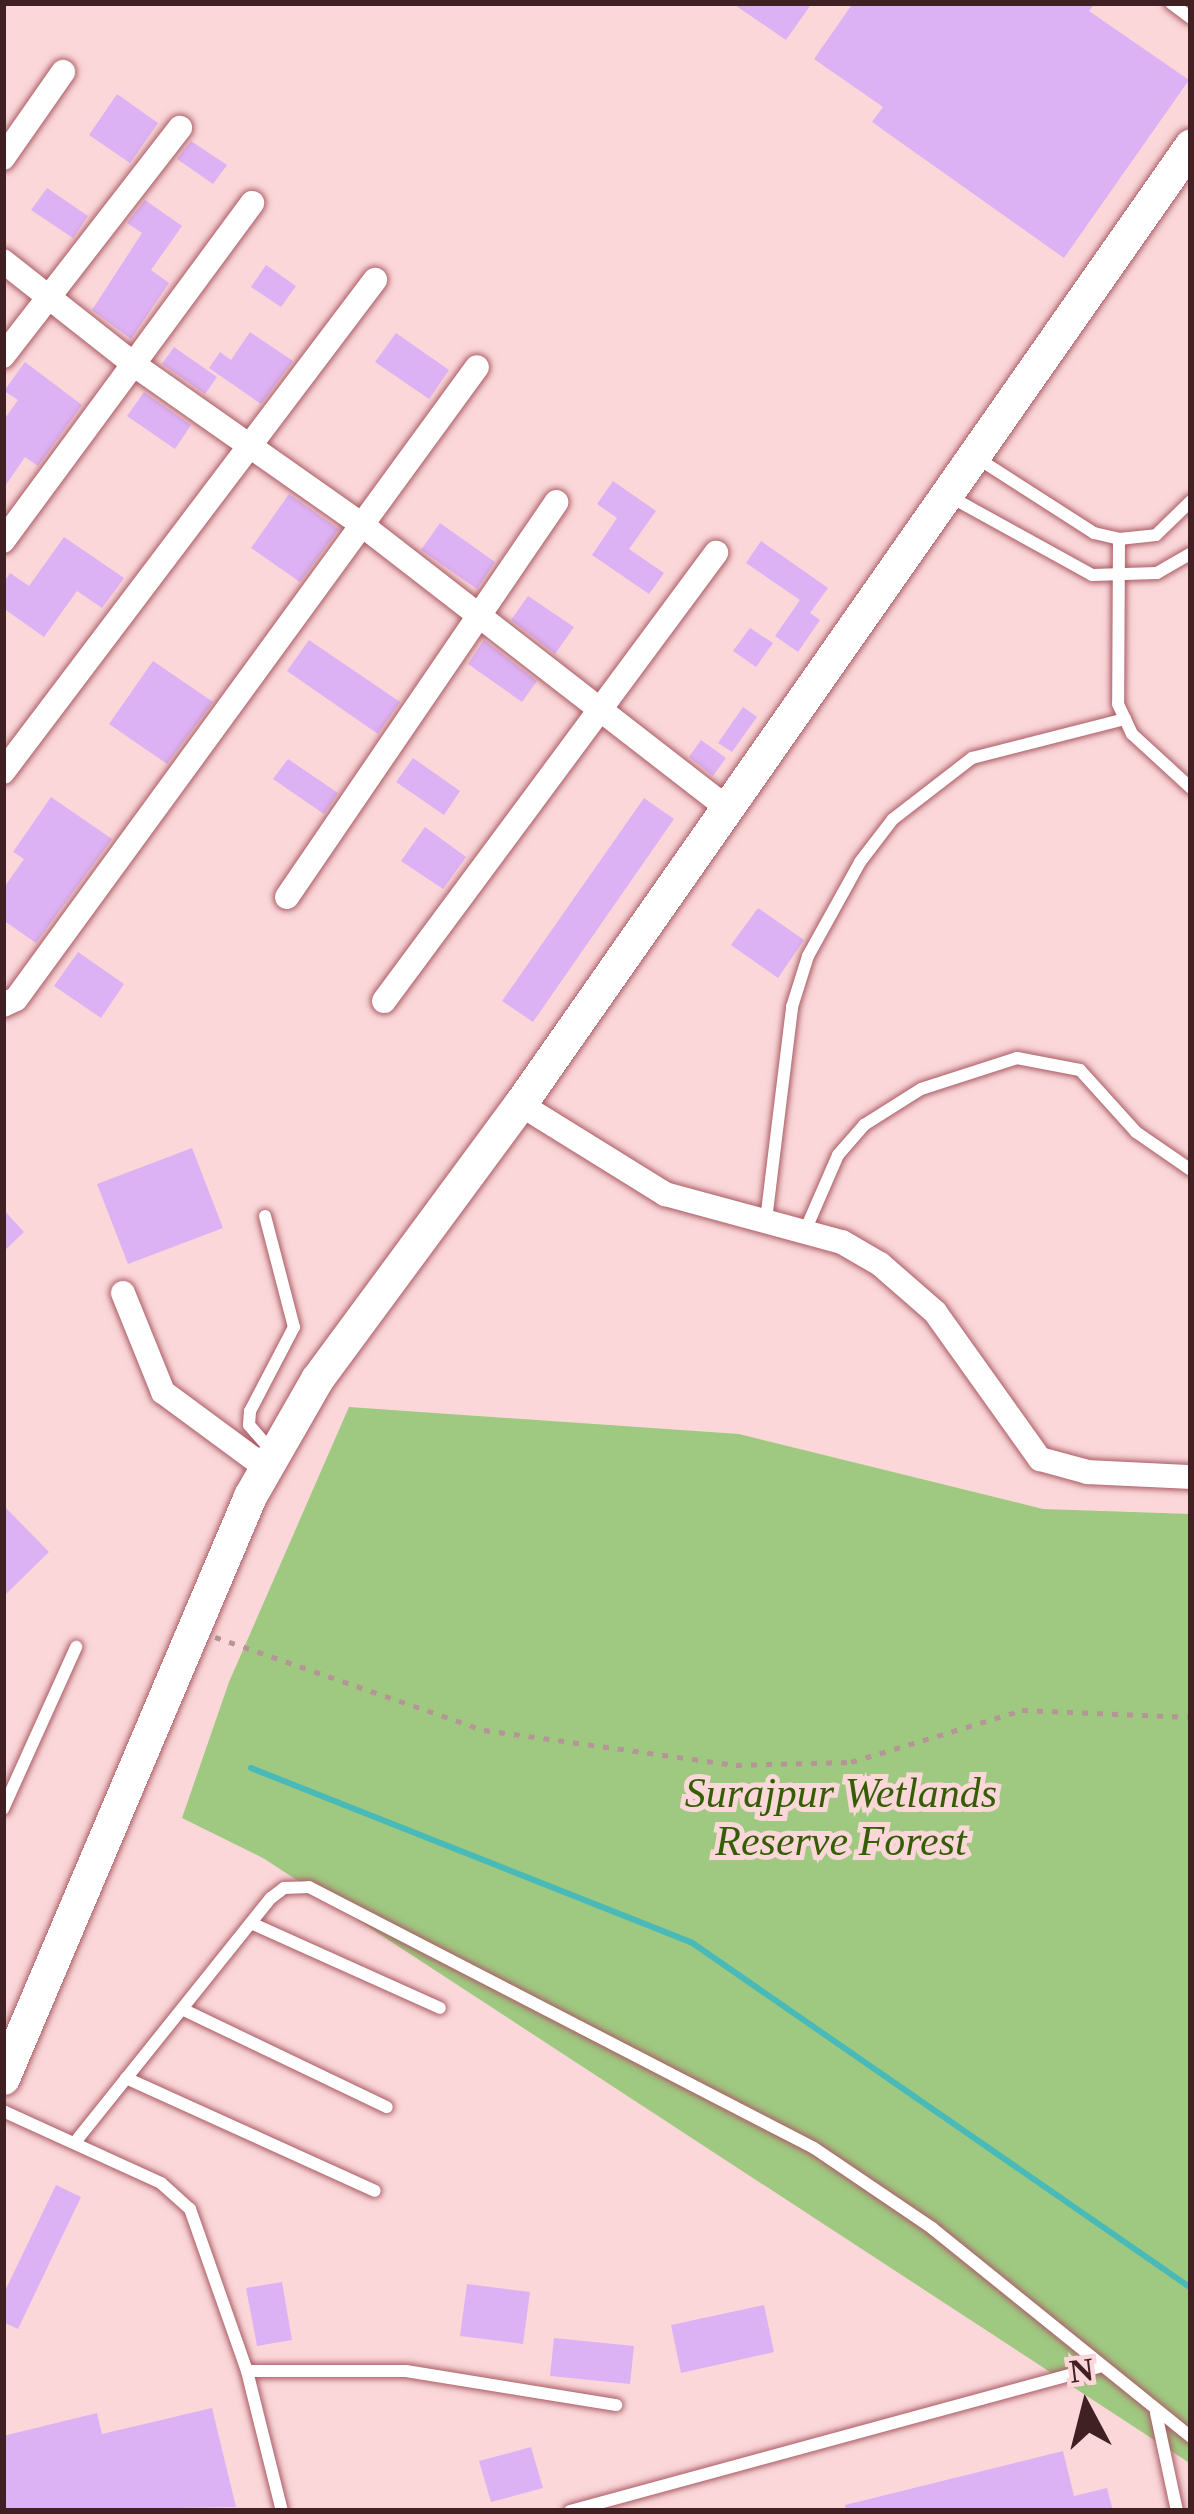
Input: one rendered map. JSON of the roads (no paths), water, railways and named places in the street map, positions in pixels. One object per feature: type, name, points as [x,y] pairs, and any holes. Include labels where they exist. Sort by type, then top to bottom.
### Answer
[{"type":"main road","points":[[3,2078],[193,1628],[270,1461],[317,1379],[520,1104],[1191,145]]},
{"type":"street","points":[[3,158],[63,71]]},
{"type":"street","points":[[3,356],[180,128]]},
{"type":"street","points":[[3,541],[252,202]]},
{"type":"street","points":[[3,261],[247,448],[362,524],[727,808]]},
{"type":"street","points":[[3,772],[375,280]]},
{"type":"street","points":[[3,1005],[16,999],[477,367]]},
{"type":"street","points":[[287,897],[475,613],[556,502]]},
{"type":"street","points":[[384,1001],[716,553]]},
{"type":"street","points":[[520,1104],[665,1194],[842,1242],[911,1288],[1040,1459],[1088,1472],[1191,1477]]},
{"type":"street","points":[[123,1293],[163,1392],[270,1461]]},
{"type":"lane","points":[[1171,3],[1191,18]]},
{"type":"lane","points":[[973,455],[1094,532],[1119,539],[1156,535],[1191,501]]},
{"type":"lane","points":[[948,496],[1068,567],[1116,578],[1157,573],[1191,553]]},
{"type":"lane","points":[[1119,539],[1115,675],[1125,719],[1191,788]]},
{"type":"lane","points":[[766,1221],[792,1007],[808,956],[860,862],[893,819],[972,758],[1125,719]]},
{"type":"lane","points":[[805,1231],[838,1154],[864,1125],[922,1089],[1017,1058],[1080,1070],[1136,1132],[1191,1170]]},
{"type":"lane","points":[[265,1216],[294,1328],[250,1411],[249,1425],[270,1461]]},
{"type":"lane","points":[[3,1809],[76,1647]]},
{"type":"lane","points":[[76,2140],[251,1923],[284,1888],[309,1887],[761,2118],[896,2201],[1191,2438]]},
{"type":"lane","points":[[251,1923],[440,2008]]},
{"type":"lane","points":[[182,2009],[387,2107]]},
{"type":"lane","points":[[126,2078],[375,2191]]},
{"type":"lane","points":[[3,2111],[76,2140],[160,2182],[190,2209],[247,2371],[282,2511]]},
{"type":"lane","points":[[570,2511],[1099,2367]]},
{"type":"lane","points":[[247,2371],[406,2371],[616,2405]]},
{"type":"lane","points":[[1155,2410],[1177,2511]]},
{"type":"waterway","points":[[251,1768],[691,1942],[1191,2288]]},
{"type":"park label","name":"Surajpur Wetlands Reserve Forest","points":[[841,1817]]}]
